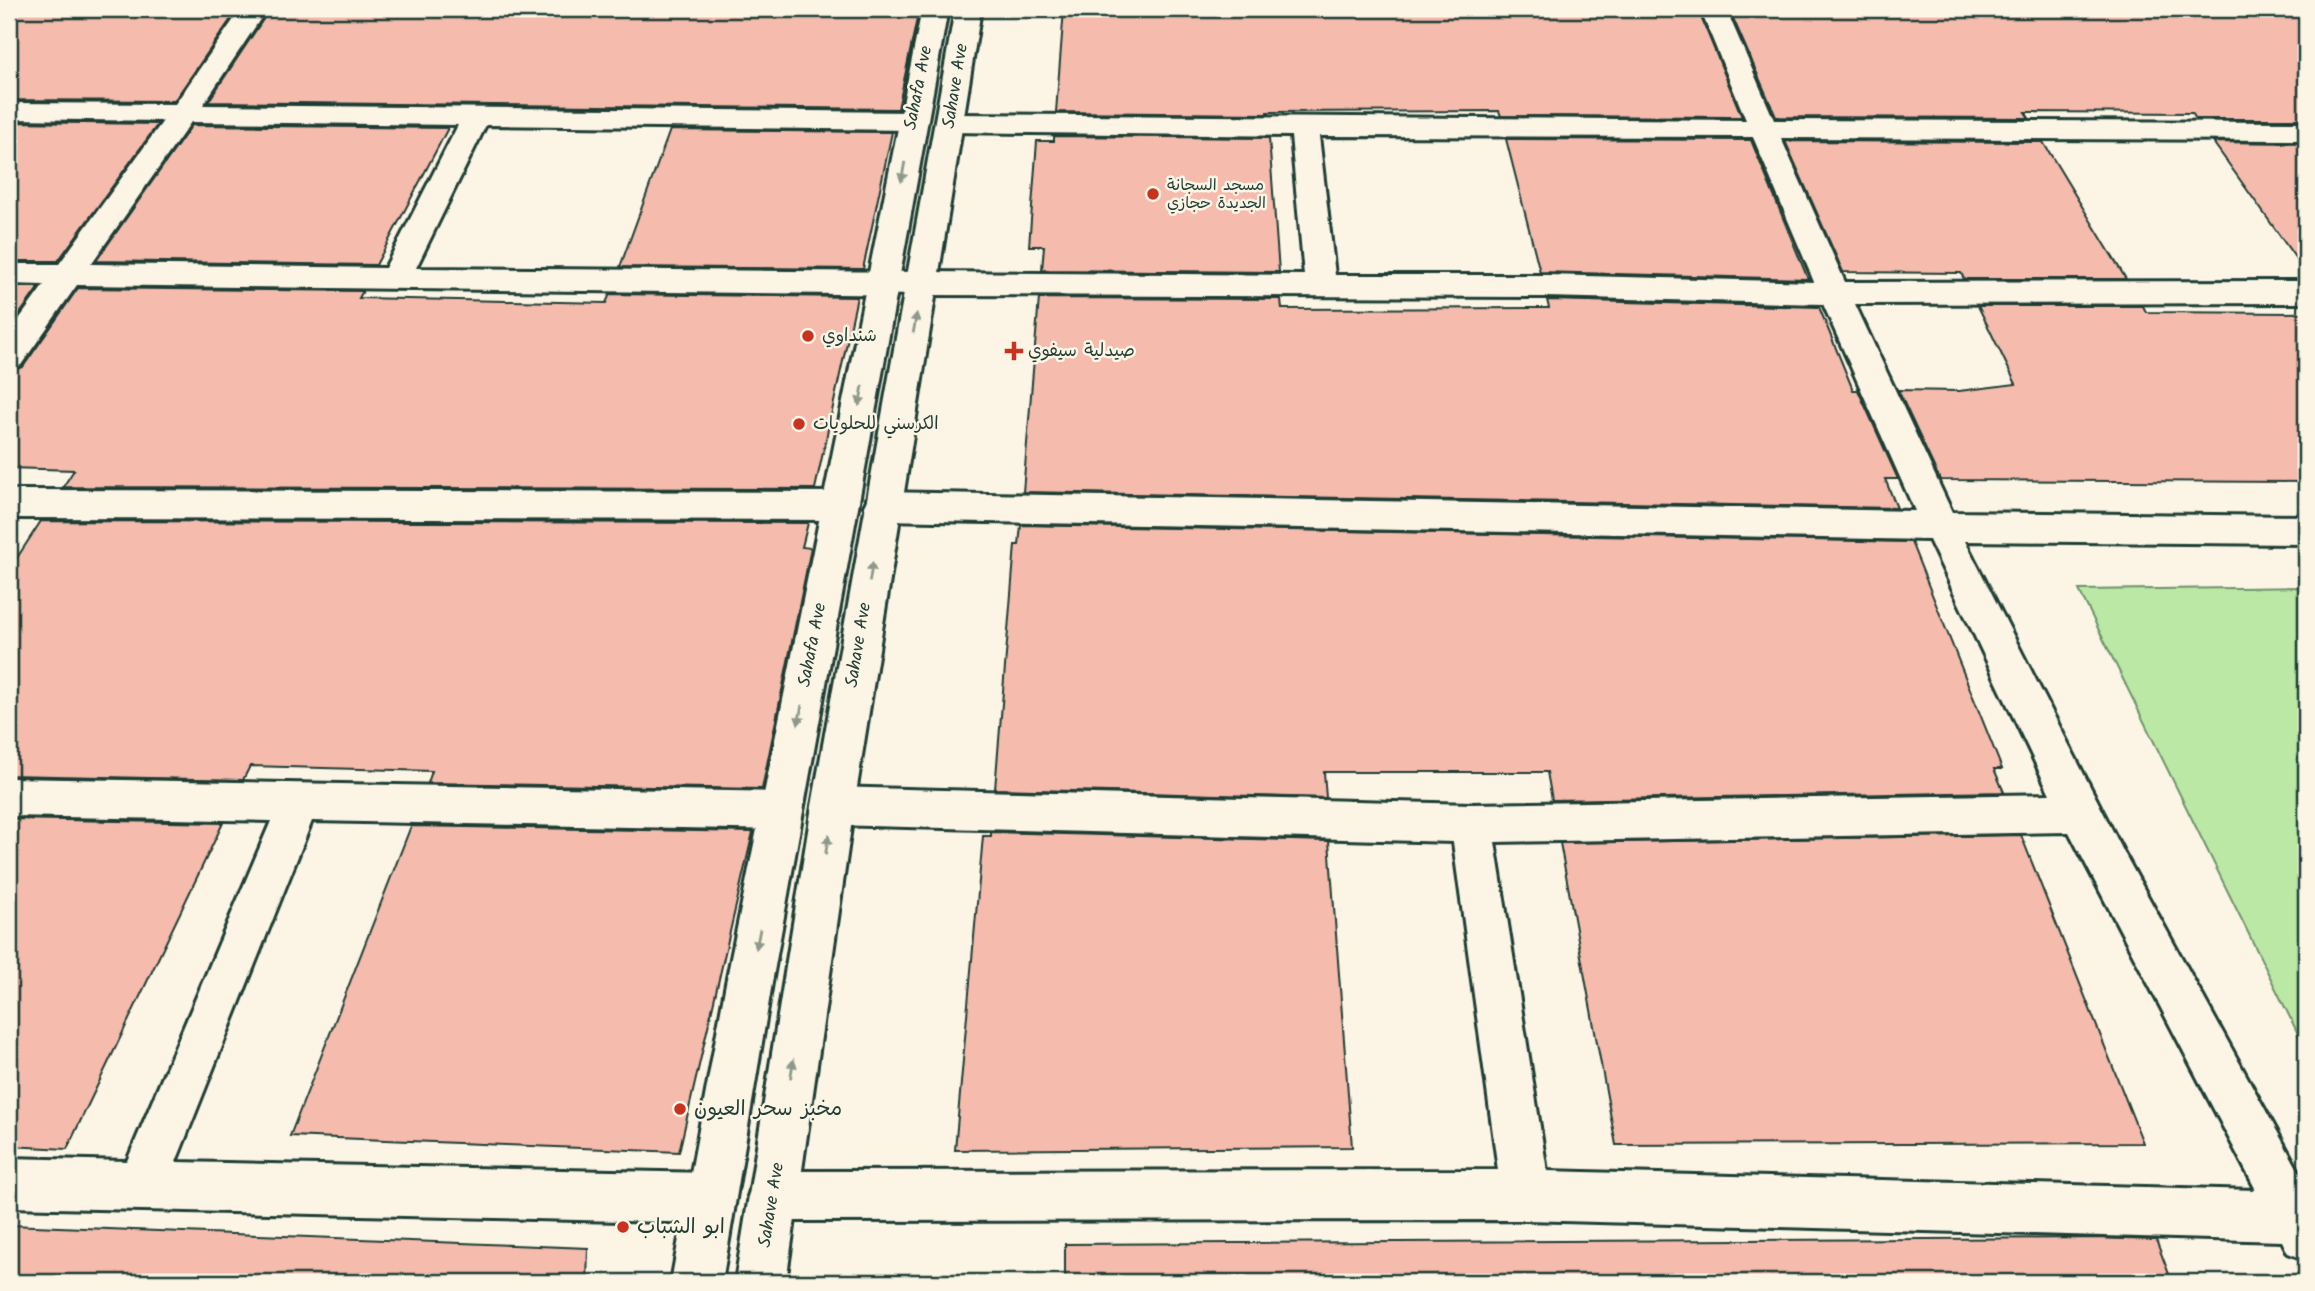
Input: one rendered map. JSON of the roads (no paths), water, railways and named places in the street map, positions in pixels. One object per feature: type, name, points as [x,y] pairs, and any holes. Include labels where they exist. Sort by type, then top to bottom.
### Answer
[{"type":"street","points":[[9,358],[254,9]]},
{"type":"street","name":"Sahafa Ave","points":[[696,1282],[839,506],[935,9]]},
{"type":"street","name":"Sahave Ave","points":[[760,1282],[882,506],[968,9]]},
{"type":"street","points":[[1713,9],[1762,128],[1939,526],[2080,813],[2301,1226]]},
{"type":"street","points":[[9,111],[913,121]]},
{"type":"street","points":[[395,278],[476,116]]},
{"type":"street","points":[[950,123],[2306,131]]},
{"type":"street","points":[[1304,127],[1321,286]]},
{"type":"street","points":[[9,274],[922,284],[1560,287],[1835,293],[2306,292]]},
{"type":"street","points":[[9,503],[839,506]]},
{"type":"street","points":[[882,506],[1939,526],[2306,530]]},
{"type":"street","points":[[9,797],[782,811]]},
{"type":"street","points":[[142,1185],[299,803]]},
{"type":"street","points":[[833,806],[1471,823],[2080,813]]},
{"type":"street","points":[[1471,823],[1526,1195]]},
{"type":"street","points":[[9,1183],[711,1198]]},
{"type":"street","points":[[773,1196],[1526,1195],[2301,1226]]},
{"type":"place","name":"مسجد السجانة الجديدة حجازي","points":[[1153,194]]},
{"type":"place","name":"شنداوي","points":[[808,336]]},
{"type":"place","name":"صيدلية سيفوي","points":[[1014,351]]},
{"type":"place","name":"الكرسني للحلويات","points":[[799,424]]},
{"type":"place","name":"مخبز سحر العيون","points":[[680,1109]]},
{"type":"place","name":"ابو الشباب","points":[[623,1227]]}]
